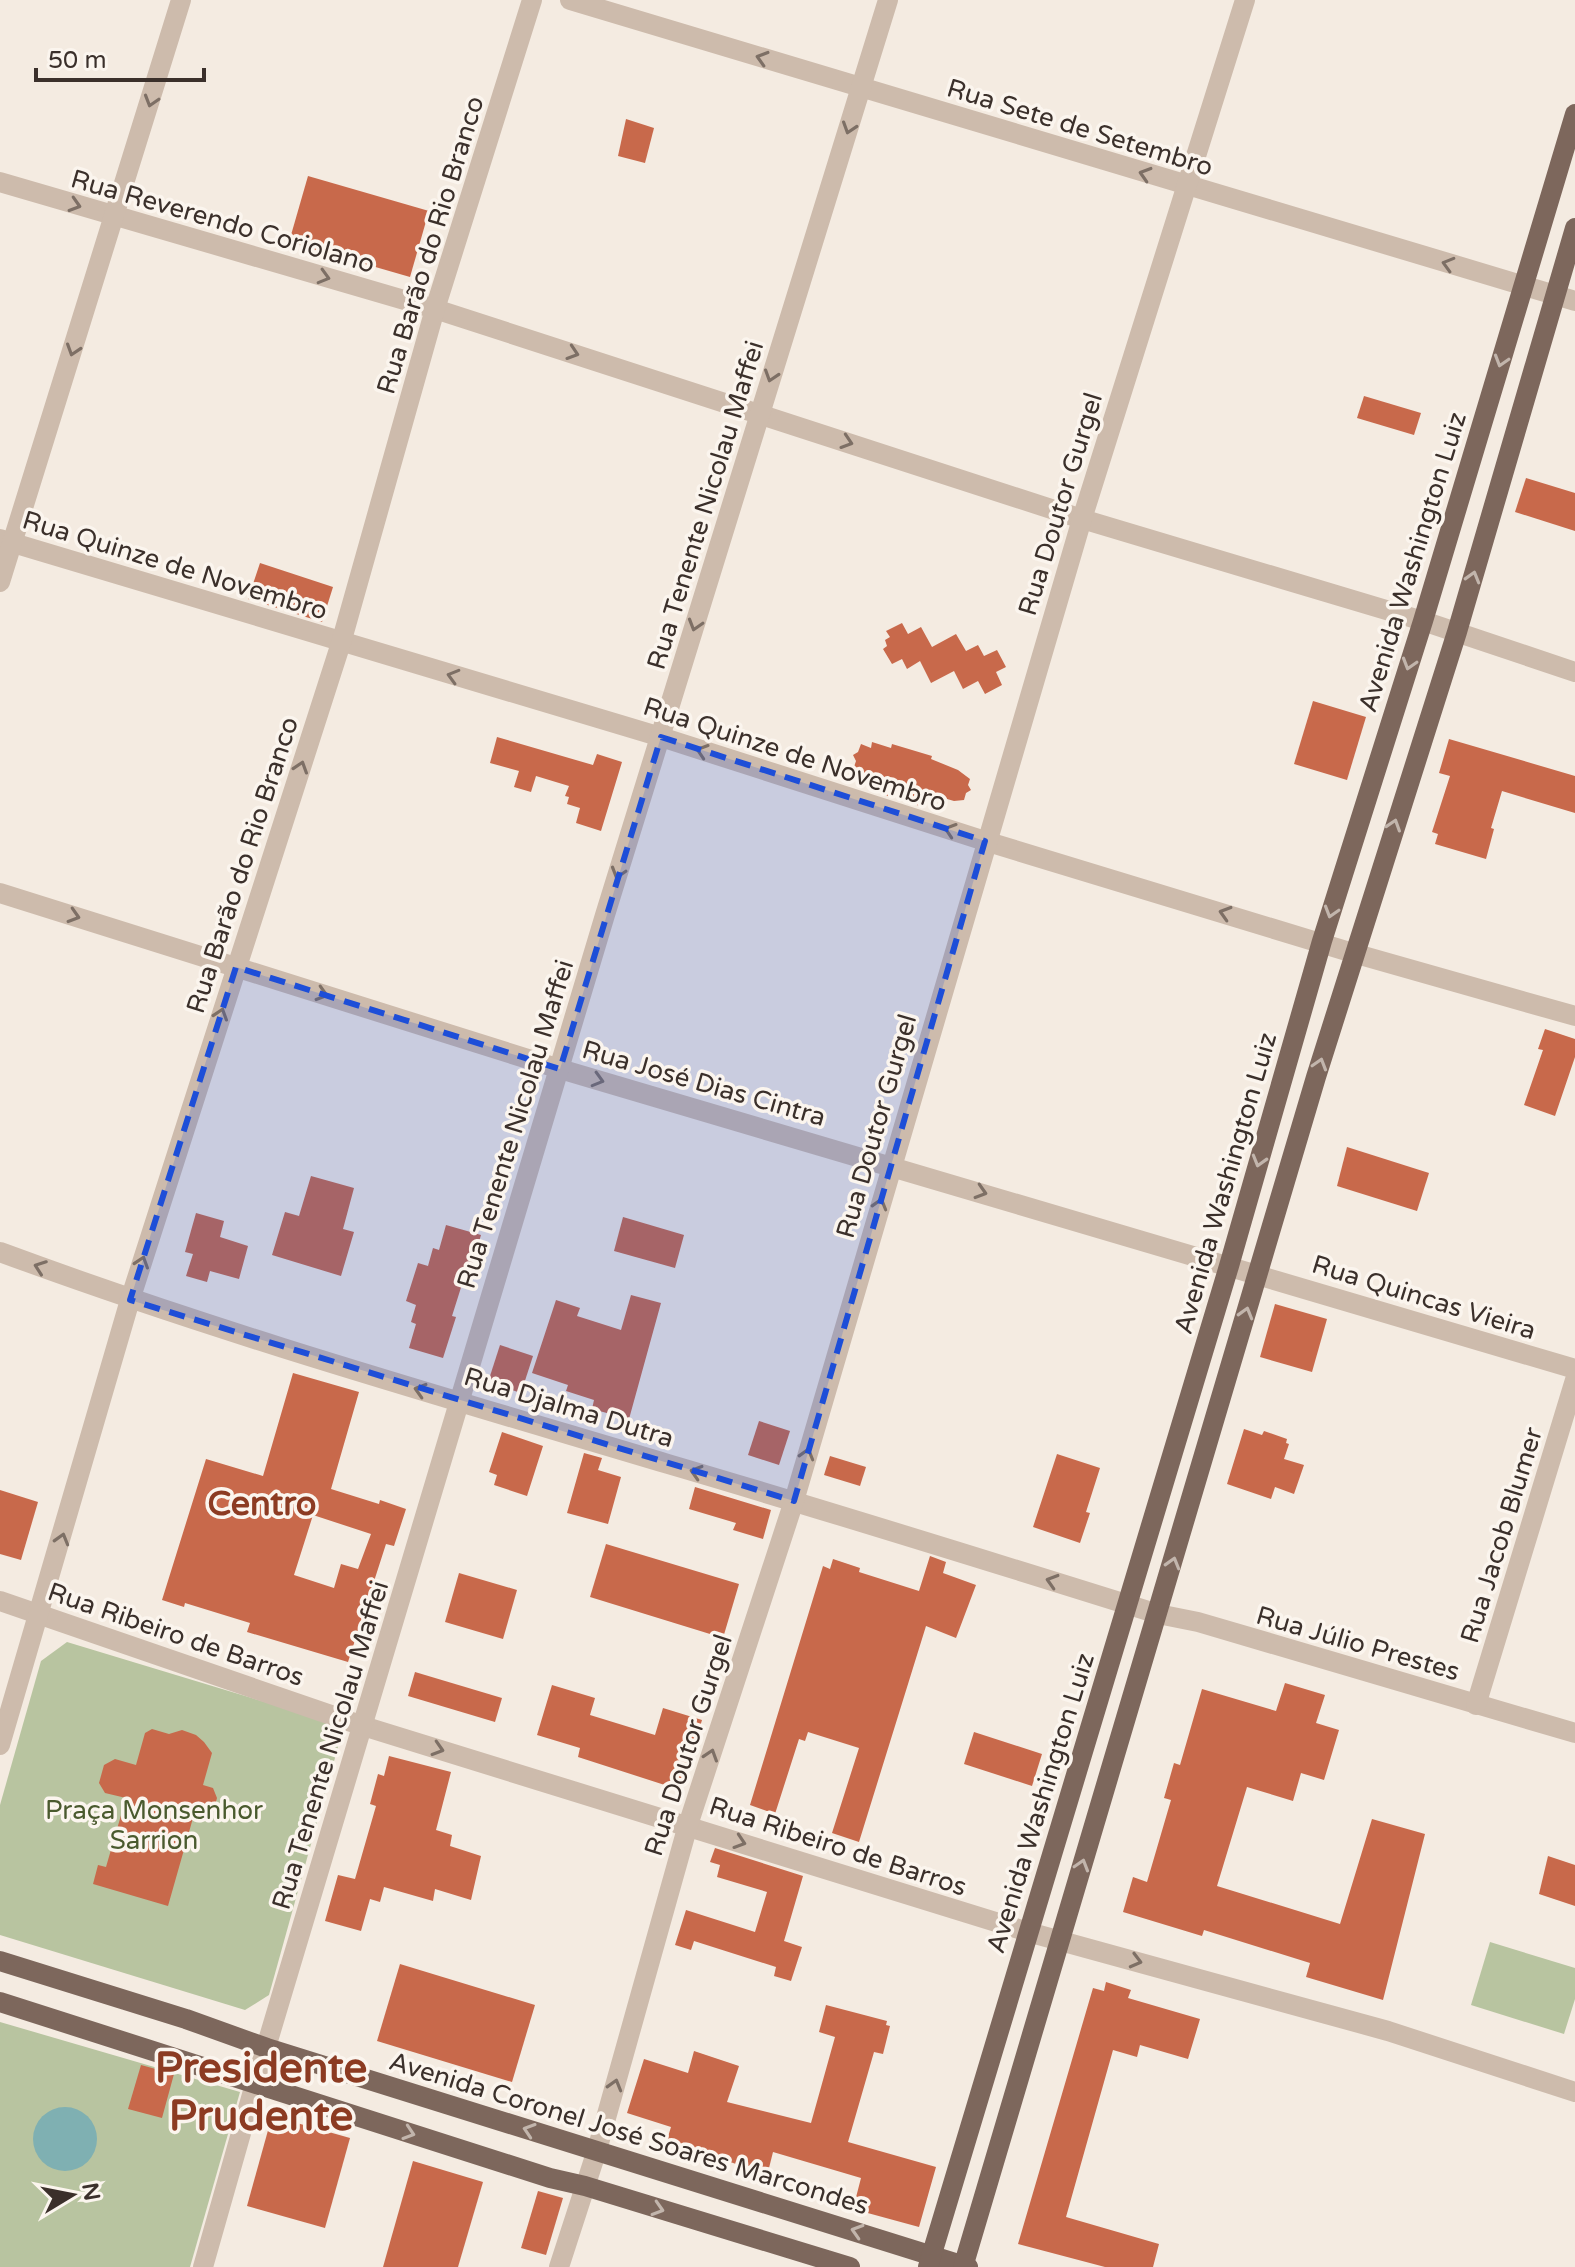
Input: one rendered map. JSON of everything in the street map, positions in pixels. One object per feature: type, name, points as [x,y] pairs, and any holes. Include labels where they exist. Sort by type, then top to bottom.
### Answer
[{"type":"main road","name":"Avenida Washington Luiz","points":[[930,2260],[1229,1266],[1322,941],[1423,621],[1575,114]]},
{"type":"main road","points":[[965,2267],[1353,953],[1457,632],[1575,228]]},
{"type":"main road","name":"Avenida Coronel José Soares Marcondes","points":[[0,1961],[597,2150],[930,2260],[965,2267]]},
{"type":"main road","points":[[0,2002],[550,2178],[850,2267]]},
{"type":"street","points":[[0,582],[6,541],[115,217],[181,0]]},
{"type":"street","name":"Rua Barão do Rio Branco","points":[[0,1745],[130,1300],[341,643],[435,309],[532,0]]},
{"type":"street","name":"Rua Sete de Setembro","points":[[570,0],[1575,301]]},
{"type":"street","name":"Rua Tenente Nicolau Maffei","points":[[203,2267],[459,1402],[759,413],[888,0]]},
{"type":"street","name":"Rua Doutor Gurgel","points":[[559,2267],[597,2150],[688,1825],[794,1501],[985,841],[1082,519],[1245,0]]},
{"type":"street","name":"Rua Reverendo Coriolano","points":[[0,182],[435,309],[1082,519],[1423,621],[1575,672]]},
{"type":"street","name":"Rua Quinze de Novembro","points":[[6,541],[661,737],[985,841],[1322,941],[1353,953],[1575,1016]]},
{"type":"street","name":"Rua José Dias Cintra","points":[[0,893],[560,1069],[1257,1274]]},
{"type":"street","name":"Rua Djalma Dutra","points":[[0,1252],[130,1300],[1126,1604]]},
{"type":"street","name":"Rua Quincas Vieira","points":[[1257,1274],[1575,1369]]},
{"type":"street","name":"Rua Jacob Blumer","points":[[1476,1705],[1575,1380]]},
{"type":"street","name":"Rua Ribeiro de Barros","points":[[0,1601],[363,1726],[1028,1932],[1388,2031],[1575,2092]]},
{"type":"street","name":"Rua Júlio Prestes","points":[[1126,1604],[1198,1622],[1575,1733]]},
{"type":"highlighted area","points":[[661,737],[985,841],[794,1501],[130,1300],[236,967],[560,1069]]},
{"type":"green space","name":"Praça Monsenhor Sarrion","points":[[67,1642],[324,1720],[338,1747],[269,1995],[245,2010],[0,1935],[0,1805],[41,1661]]},
{"type":"green space","points":[[1490,1942],[1575,1968],[1575,1999],[1564,2034],[1471,2005]]},
{"type":"green space","points":[[0,2022],[240,2092],[190,2267],[0,2267]]},
{"type":"water","points":[[59,2107],[71,2107],[88,2116],[95,2127],[95,2151],[88,2162],[71,2171],[59,2171],[47,2166],[38,2157],[33,2145],[33,2133],[38,2121],[47,2112]]},
{"type":"building","points":[[626,119],[654,128],[645,163],[618,156]]},
{"type":"building","points":[[308,176],[429,211],[410,277],[289,242]]},
{"type":"building","points":[[1364,396],[1421,413],[1414,435],[1357,418]]},
{"type":"building","points":[[1526,478],[1575,493],[1575,531],[1515,512]]},
{"type":"building","points":[[260,563],[333,587],[322,622],[248,599]]},
{"type":"building","points":[[902,623],[908,634],[921,627],[932,647],[956,634],[966,651],[978,645],[984,656],[997,650],[1006,667],[996,672],[1002,685],[985,694],[978,681],[963,689],[954,671],[931,683],[920,661],[907,669],[902,659],[892,664],[883,649],[887,646],[885,640],[890,637],[886,631]]},
{"type":"building","points":[[1313,701],[1366,717],[1347,780],[1294,764]]},
{"type":"building","points":[[497,737],[593,765],[597,754],[622,762],[601,831],[576,823],[580,808],[567,804],[569,797],[565,796],[569,786],[536,776],[531,792],[514,787],[519,771],[490,763]]},
{"type":"building","points":[[1449,739],[1575,776],[1575,813],[1502,791],[1486,859],[1435,844],[1438,834],[1432,832],[1450,776],[1439,773]]},
{"type":"building","points":[[872,742],[891,748],[892,744],[932,756],[931,759],[958,770],[970,779],[968,785],[971,790],[964,800],[954,801],[930,794],[924,808],[917,805],[911,791],[887,796],[880,779],[853,770],[856,761],[853,755],[861,744],[871,748]]},
{"type":"building","points":[[1545,1029],[1575,1039],[1575,1057],[1555,1116],[1524,1105],[1543,1050],[1538,1049]]},
{"type":"building","points":[[1347,1147],[1429,1173],[1417,1211],[1337,1186]]},
{"type":"building","points":[[311,1176],[354,1188],[343,1229],[354,1232],[341,1276],[272,1255],[285,1212],[299,1216]]},
{"type":"building","points":[[196,1213],[224,1221],[220,1237],[248,1246],[239,1279],[210,1271],[207,1282],[186,1276],[193,1254],[185,1252]]},
{"type":"building","points":[[623,1217],[684,1235],[675,1268],[614,1251]]},
{"type":"building","points":[[446,1225],[481,1235],[468,1279],[464,1278],[452,1316],[456,1317],[443,1358],[409,1348],[416,1324],[411,1322],[416,1305],[406,1301],[418,1263],[428,1266],[433,1248],[439,1250]]},
{"type":"building","points":[[631,1295],[661,1303],[629,1419],[592,1409],[594,1400],[566,1391],[568,1385],[532,1373],[556,1300],[580,1308],[577,1316],[621,1330]]},
{"type":"building","points":[[1275,1304],[1327,1319],[1312,1372],[1260,1357]]},
{"type":"building","points":[[500,1345],[533,1356],[521,1393],[493,1384],[490,1376]]},
{"type":"building","points":[[293,1373],[359,1392],[331,1489],[406,1509],[394,1546],[386,1544],[348,1662],[247,1632],[250,1623],[185,1603],[184,1607],[162,1600],[206,1459],[263,1476]],"holes":[[[313,1515],[371,1534],[358,1569],[341,1564],[334,1588],[294,1575]]]},
{"type":"building","points":[[759,1421],[790,1431],[779,1465],[748,1455]]},
{"type":"building","points":[[1244,1429],[1262,1435],[1264,1431],[1287,1439],[1286,1443],[1289,1444],[1284,1459],[1304,1465],[1294,1494],[1275,1487],[1271,1499],[1227,1484]]},
{"type":"building","points":[[502,1432],[543,1446],[527,1496],[494,1485],[497,1475],[489,1472]]},
{"type":"building","points":[[584,1453],[602,1458],[598,1470],[621,1477],[608,1524],[567,1513]]},
{"type":"building","points":[[1057,1454],[1100,1468],[1080,1543],[1033,1527]]},
{"type":"building","points":[[830,1456],[866,1467],[860,1486],[824,1475]]},
{"type":"building","points":[[695,1487],[771,1510],[763,1539],[733,1530],[736,1523],[689,1509]]},
{"type":"building","points":[[0,1490],[38,1502],[21,1560],[0,1554]]},
{"type":"building","points":[[606,1544],[739,1584],[723,1638],[590,1597]]},
{"type":"building","points":[[930,1556],[946,1562],[943,1573],[976,1585],[956,1638],[926,1626],[859,1842],[832,1833],[859,1748],[808,1732],[805,1741],[799,1739],[775,1814],[750,1805],[823,1566],[830,1569],[833,1559],[860,1568],[859,1572],[919,1591]]},
{"type":"building","points":[[459,1573],[517,1590],[503,1639],[445,1622]]},
{"type":"building","points":[[415,1672],[502,1698],[495,1722],[408,1696]]},
{"type":"building","points":[[1285,1683],[1325,1695],[1316,1723],[1339,1730],[1324,1780],[1301,1773],[1293,1801],[1247,1787],[1217,1886],[1340,1924],[1372,1819],[1425,1834],[1383,2000],[1306,1977],[1310,1963],[1204,1930],[1202,1936],[1123,1912],[1133,1877],[1147,1882],[1171,1800],[1164,1798],[1174,1763],[1180,1765],[1202,1689],[1276,1711]]},
{"type":"building","points":[[552,1685],[595,1698],[590,1715],[655,1735],[663,1708],[702,1720],[684,1780],[674,1788],[578,1757],[580,1748],[537,1735]]},
{"type":"building","points":[[152,1729],[169,1734],[182,1730],[204,1742],[212,1753],[203,1785],[213,1788],[217,1798],[212,1816],[203,1821],[193,1818],[168,1906],[93,1884],[98,1865],[106,1867],[126,1798],[105,1793],[99,1783],[104,1765],[115,1759],[136,1765],[145,1733]]},
{"type":"building","points":[[974,1732],[1042,1754],[1032,1786],[964,1764]]},
{"type":"building","points":[[389,1756],[451,1772],[436,1830],[452,1835],[450,1846],[481,1856],[471,1900],[435,1889],[433,1901],[384,1887],[380,1902],[370,1899],[361,1931],[325,1921],[338,1875],[355,1879],[376,1806],[370,1804],[378,1774],[384,1776]]},
{"type":"building","points":[[715,1848],[803,1876],[784,1941],[802,1947],[791,1981],[774,1976],[776,1967],[694,1941],[691,1950],[675,1945],[686,1910],[755,1932],[767,1892],[717,1877],[720,1865],[710,1862]]},
{"type":"building","points":[[1548,1856],[1575,1865],[1575,1906],[1539,1894]]},
{"type":"building","points":[[400,1964],[535,2005],[512,2082],[377,2041]]},
{"type":"building","points":[[1106,1982],[1131,1990],[1128,1998],[1200,2019],[1188,2059],[1140,2045],[1137,2057],[1113,2050],[1066,2217],[1159,2244],[1153,2267],[1105,2267],[1018,2244],[1093,1988],[1104,1991]]},
{"type":"building","points":[[826,2005],[887,2021],[886,2025],[890,2026],[883,2054],[874,2052],[848,2142],[936,2167],[919,2227],[853,2209],[861,2178],[773,2152],[768,2172],[736,2164],[667,2140],[671,2127],[627,2113],[644,2059],[688,2073],[694,2051],[739,2066],[727,2102],[811,2123],[835,2037],[819,2032]]},
{"type":"building","points":[[141,2065],[174,2074],[162,2118],[128,2109]]},
{"type":"building","points":[[272,2116],[350,2138],[325,2228],[247,2206]]},
{"type":"building","points":[[413,2161],[483,2182],[458,2267],[383,2267]]},
{"type":"building","points":[[538,2191],[563,2198],[546,2255],[521,2248]]},
{"type":"district","name":"Centro","points":[[262,1503]]},
{"type":"district","name":"Presidente Prudente","points":[[261,2091]]}]
